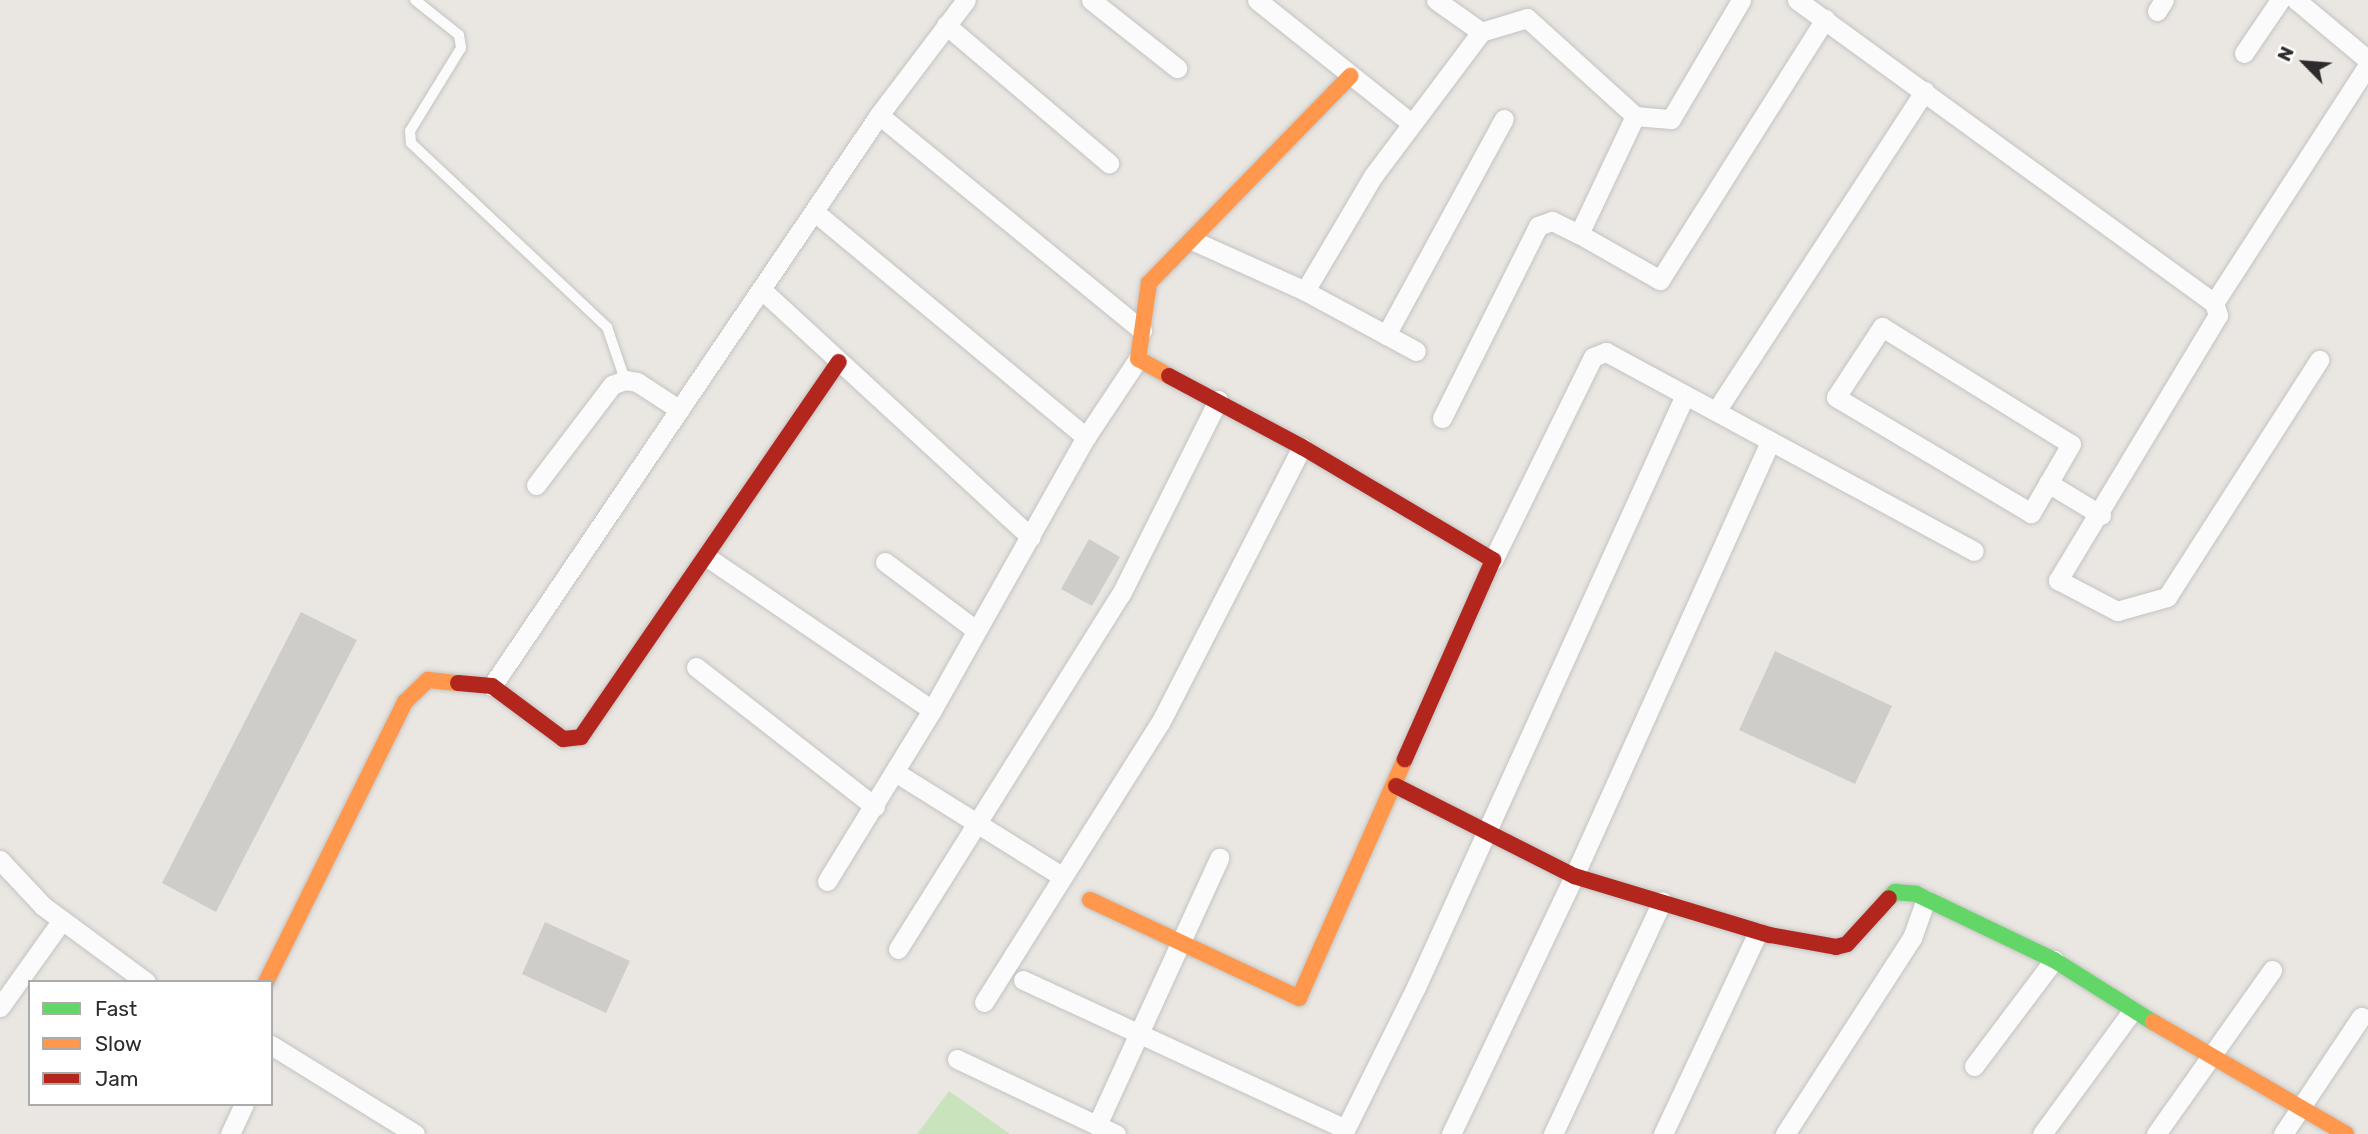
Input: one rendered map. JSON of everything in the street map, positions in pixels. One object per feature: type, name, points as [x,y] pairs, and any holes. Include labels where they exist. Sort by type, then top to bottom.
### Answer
[{"type":"street","points":[[492,686],[816,213],[879,115],[966,0]]},
{"type":"street","points":[[1091,0],[1177,68]]},
{"type":"street","points":[[1256,0],[1411,122]]},
{"type":"street","points":[[1436,0],[1481,32]]},
{"type":"street","points":[[1305,291],[1373,176],[1481,32],[1527,18],[1635,116],[1671,119],[1741,0]]},
{"type":"street","points":[[2244,53],[2280,0]]},
{"type":"street","points":[[2214,303],[2368,62],[2296,0]]},
{"type":"street","points":[[1442,418],[1538,226],[1552,221],[1660,280],[1814,7],[2214,303],[2218,315],[2101,515],[2058,580],[2117,611],[2167,597],[2319,360]]},
{"type":"street","points":[[946,25],[1109,163]]},
{"type":"street","points":[[827,881],[875,807],[932,710],[1086,438],[1138,359],[1149,283],[1194,241],[1350,76]]},
{"type":"street","points":[[1716,411],[1925,91]]},
{"type":"street","points":[[879,115],[1142,330]]},
{"type":"street","points":[[1579,234],[1635,116]]},
{"type":"street","points":[[1386,335],[1504,119]]},
{"type":"street","points":[[816,213],[1086,438]]},
{"type":"street","points":[[1194,241],[1305,291],[1416,351]]},
{"type":"street","points":[[762,290],[1031,537]]},
{"type":"street","points":[[1882,327],[2071,444],[2048,483],[2031,513],[1836,397],[1882,327]]},
{"type":"street","points":[[1090,900],[1299,998],[1396,786],[1493,560],[1593,357],[1606,352],[1974,551]]},
{"type":"street","points":[[1138,359],[1302,447],[1493,560]]},
{"type":"street","points":[[267,980],[405,702],[428,680],[492,686],[563,739],[581,737],[839,362]]},
{"type":"street","points":[[536,485],[611,386],[625,380],[637,382],[680,410]]},
{"type":"street","points":[[1023,980],[1344,1132],[1486,833],[1685,395]]},
{"type":"street","points":[[898,949],[1121,594],[1217,400]]},
{"type":"street","points":[[1451,1134],[1574,876],[1770,441]]},
{"type":"street","points":[[984,1002],[1060,875],[1160,723],[1302,447]]},
{"type":"street","points":[[2048,483],[2101,515]]},
{"type":"street","points":[[707,557],[932,710]]},
{"type":"street","points":[[885,562],[976,630]]},
{"type":"street","points":[[696,667],[875,807]]},
{"type":"street","points":[[895,772],[1060,875]]},
{"type":"street","points":[[1396,786],[1574,876],[1758,932],[1836,947],[1847,944],[1895,892],[1906,890],[2054,960],[2209,1057],[2346,1134]]},
{"type":"street","points":[[1097,1125],[1219,858]]},
{"type":"street","points":[[0,860],[62,920],[143,980]]},
{"type":"street","points":[[1785,1134],[1912,937],[1926,899]]},
{"type":"street","points":[[1553,1134],[1662,901]]},
{"type":"street","points":[[0,1007],[62,920]]},
{"type":"street","points":[[1663,1134],[1758,932]]},
{"type":"street","points":[[1974,1066],[2054,960]]},
{"type":"street","points":[[2156,1134],[2272,970]]},
{"type":"street","points":[[2042,1134],[2132,1011]]},
{"type":"street","points":[[2283,1134],[2361,1017]]},
{"type":"street","points":[[273,1046],[415,1134]]},
{"type":"street","points":[[957,1059],[1116,1134]]},
{"type":"street","points":[[230,1134],[243,1106]]},
{"type":"lane","points":[[415,0],[459,35],[461,48],[410,131],[411,143],[607,327],[625,380]]},
{"type":"green space","points":[[949,1091],[1010,1134],[917,1134]]},
{"type":"building","points":[[1089,539],[1120,557],[1092,606],[1061,589]]},
{"type":"building","points":[[301,612],[357,640],[216,912],[162,883]]},
{"type":"building","points":[[1775,651],[1892,706],[1855,784],[1739,730]]},
{"type":"building","points":[[545,922],[630,961],[606,1013],[522,974]]},
{"type":"traffic: fast","points":[[1889,898],[1895,892],[1916,894],[2054,960],[2153,1022]]},
{"type":"traffic: slow","points":[[1169,376],[1138,359],[1149,283],[1350,76]]},
{"type":"traffic: slow","points":[[267,980],[405,702],[428,680],[458,683]]},
{"type":"traffic: slow","points":[[1090,900],[1299,998],[1405,759]]},
{"type":"traffic: slow","points":[[2153,1022],[2346,1134]]},
{"type":"traffic: jam","points":[[458,683],[492,686],[563,739],[581,737],[839,362]]},
{"type":"traffic: jam","points":[[1169,376],[1302,447],[1493,560],[1405,759]]},
{"type":"traffic: jam","points":[[1396,786],[1574,876],[1770,935],[1836,947],[1847,944],[1889,898]]}]
